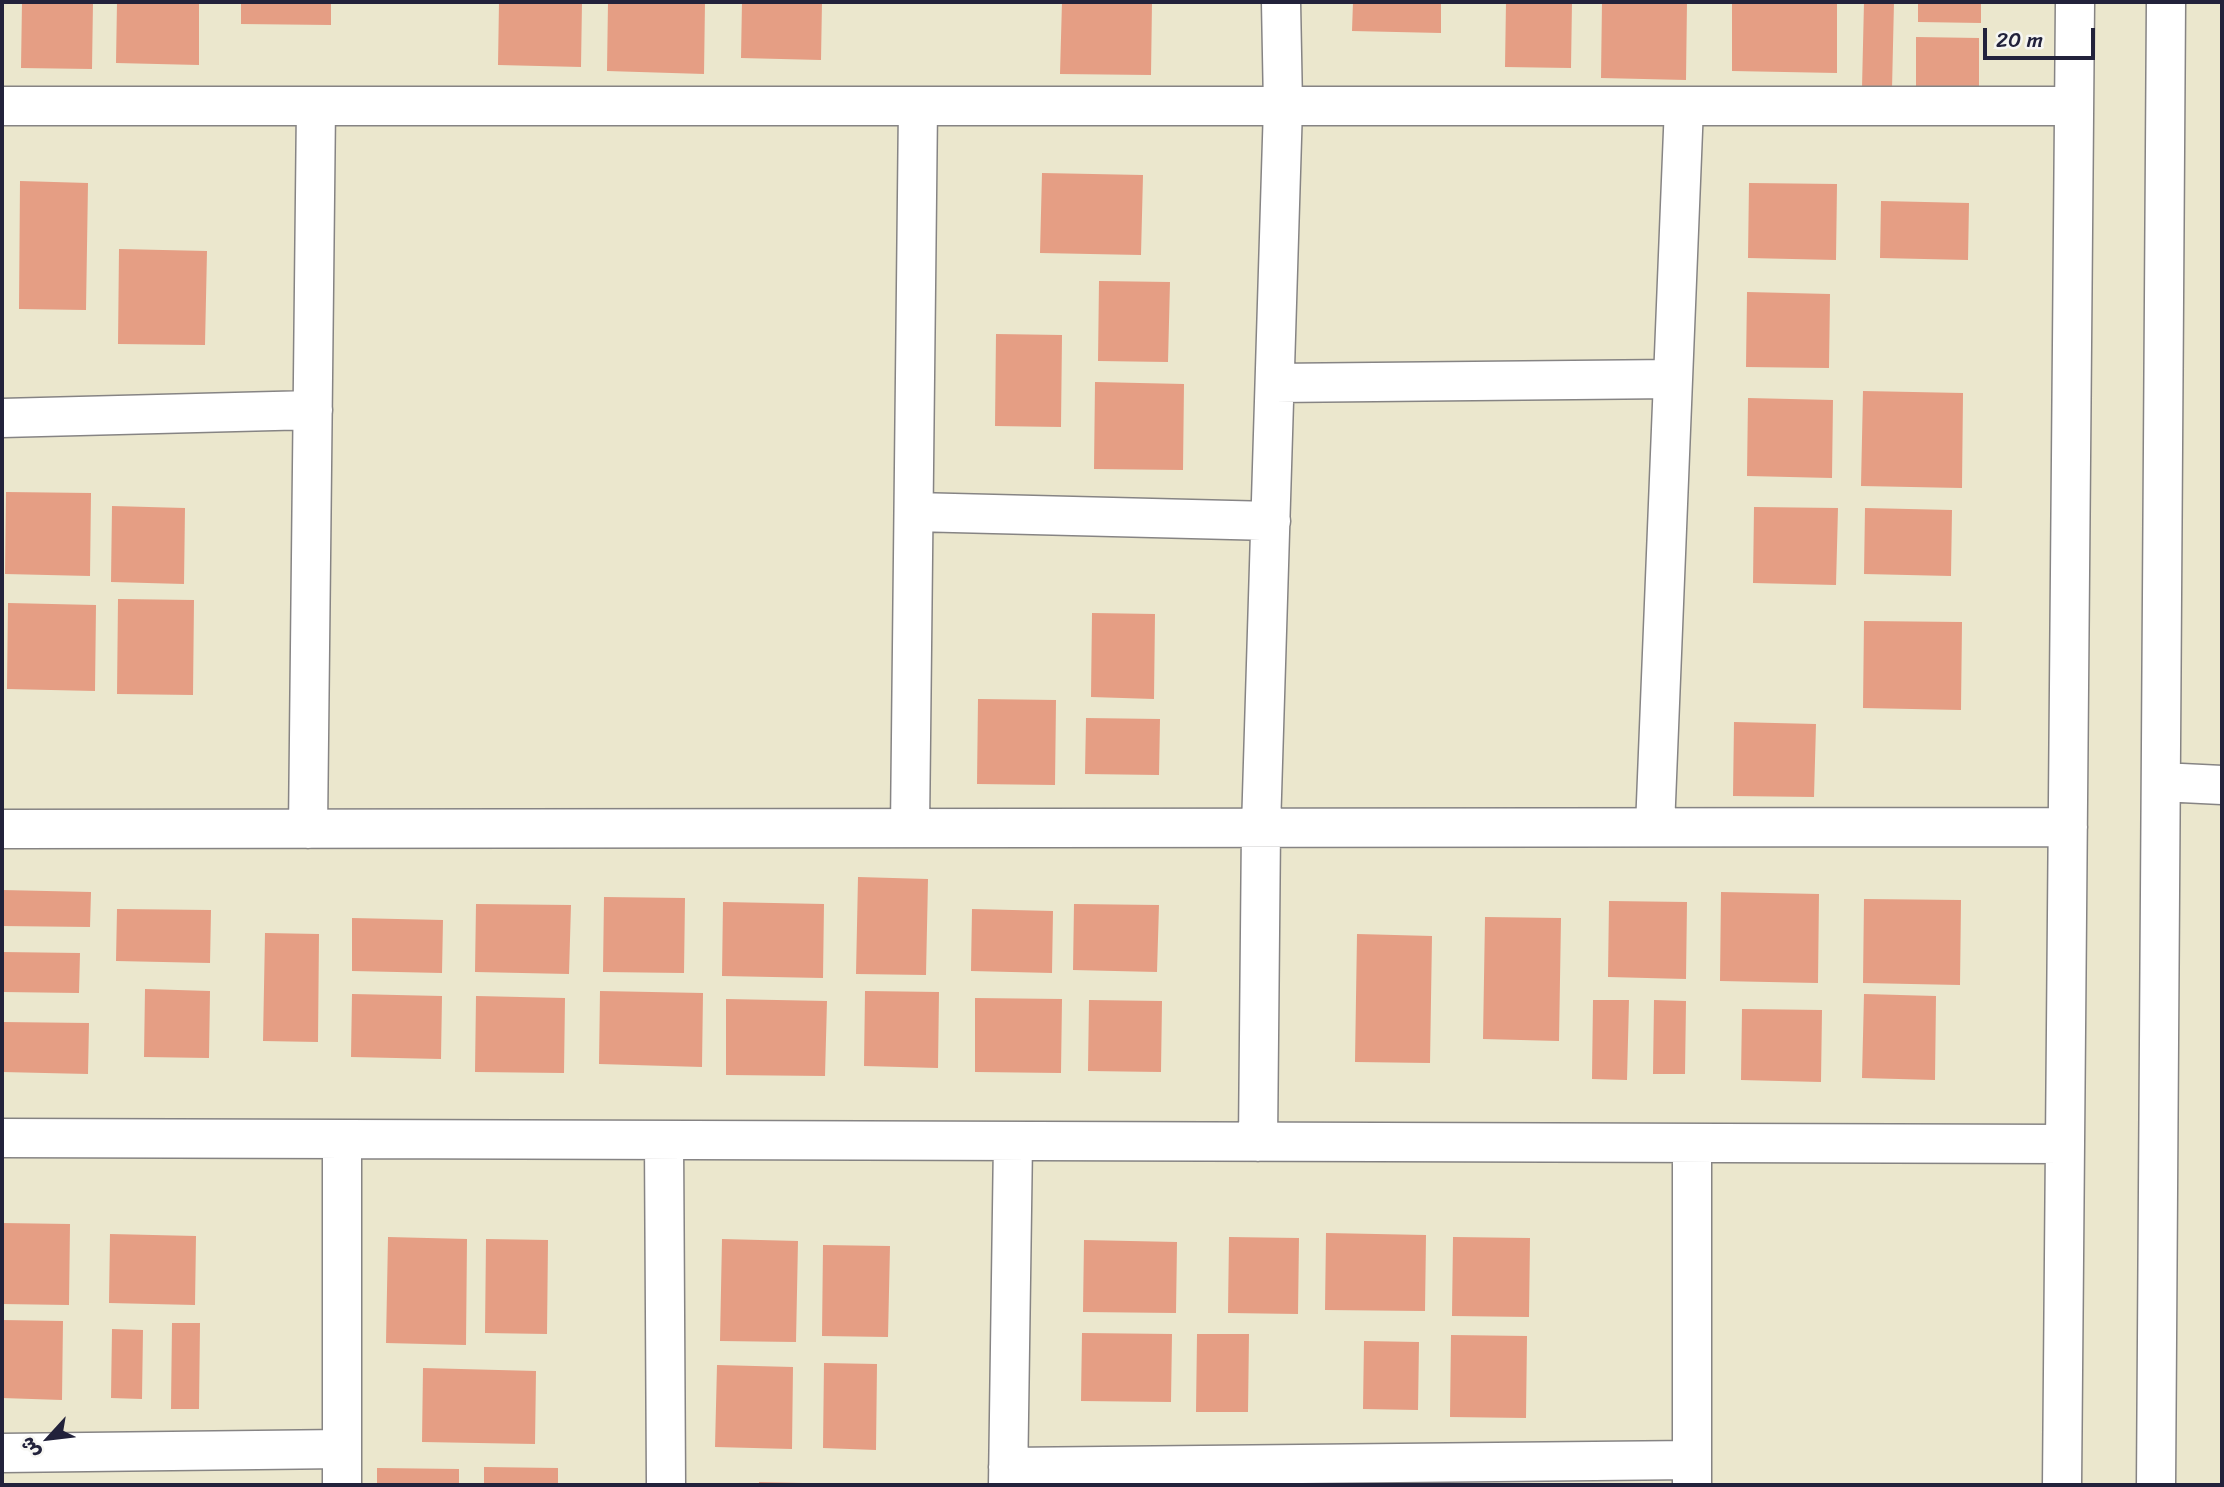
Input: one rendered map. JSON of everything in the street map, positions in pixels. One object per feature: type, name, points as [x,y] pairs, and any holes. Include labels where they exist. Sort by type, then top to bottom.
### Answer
[{"type":"street","points":[[1258,1142],[1261,828],[1283,106],[1282,2]]},
{"type":"street","points":[[2062,1485],[2076,2]]},
{"type":"street","points":[[2156,1485],[2166,2]]},
{"type":"street","points":[[2,106],[2074,106]]},
{"type":"street","points":[[308,829],[316,106]]},
{"type":"street","points":[[910,828],[918,106]]},
{"type":"street","points":[[1655,827],[1684,106]]},
{"type":"street","points":[[1275,383],[1673,379]]},
{"type":"street","points":[[2,418],[313,410]]},
{"type":"street","points":[[914,512],[1271,521]]},
{"type":"street","points":[[2161,782],[2222,785]]},
{"type":"street","points":[[2,829],[2068,827]]},
{"type":"street","points":[[2,1138],[2065,1144]]},
{"type":"street","points":[[2,1453],[342,1467],[342,1139]]},
{"type":"street","points":[[664,1140],[666,1485]]},
{"type":"street","points":[[1013,1141],[1008,1476],[1692,1473],[1692,1143]]},
{"type":"building","points":[[22,2],[93,2],[92,69],[21,68]]},
{"type":"building","points":[[117,2],[199,2],[199,65],[116,63]]},
{"type":"building","points":[[241,2],[331,2],[331,25],[241,24]]},
{"type":"building","points":[[499,2],[582,2],[581,67],[498,65]]},
{"type":"building","points":[[608,2],[705,2],[704,74],[607,71]]},
{"type":"building","points":[[742,2],[822,2],[821,60],[741,58]]},
{"type":"building","points":[[1062,2],[1152,2],[1151,75],[1060,74]]},
{"type":"building","points":[[1353,2],[1441,2],[1441,33],[1352,31]]},
{"type":"building","points":[[1506,2],[1572,2],[1571,68],[1505,67]]},
{"type":"building","points":[[1602,2],[1687,2],[1686,80],[1601,78]]},
{"type":"building","points":[[1732,2],[1837,2],[1837,73],[1732,71]]},
{"type":"building","points":[[1864,2],[1894,2],[1892,89],[1862,88]]},
{"type":"building","points":[[1918,2],[1981,2],[1981,23],[1918,22]]},
{"type":"building","points":[[1916,37],[1979,38],[1979,88],[1916,87]]},
{"type":"building","points":[[1042,173],[1143,175],[1141,255],[1040,253]]},
{"type":"building","points":[[20,181],[88,183],[86,310],[19,309]]},
{"type":"building","points":[[1749,183],[1837,184],[1836,260],[1748,258]]},
{"type":"building","points":[[1881,201],[1969,203],[1968,260],[1880,258]]},
{"type":"building","points":[[119,249],[207,251],[205,345],[118,344]]},
{"type":"building","points":[[1099,281],[1170,282],[1168,362],[1098,361]]},
{"type":"building","points":[[1747,292],[1830,294],[1829,368],[1746,367]]},
{"type":"building","points":[[996,334],[1062,335],[1061,427],[995,426]]},
{"type":"building","points":[[1095,382],[1184,384],[1183,470],[1094,469]]},
{"type":"building","points":[[1863,391],[1963,393],[1962,488],[1861,486]]},
{"type":"building","points":[[1748,398],[1833,400],[1832,478],[1747,476]]},
{"type":"building","points":[[6,492],[91,493],[90,576],[5,574]]},
{"type":"building","points":[[112,506],[185,508],[184,584],[111,582]]},
{"type":"building","points":[[1754,507],[1838,508],[1836,585],[1753,583]]},
{"type":"building","points":[[1865,508],[1952,510],[1951,576],[1864,574]]},
{"type":"building","points":[[118,599],[194,600],[193,695],[117,694]]},
{"type":"building","points":[[8,603],[96,605],[95,691],[7,689]]},
{"type":"building","points":[[1092,613],[1155,614],[1154,699],[1091,697]]},
{"type":"building","points":[[1864,621],[1962,622],[1961,710],[1863,708]]},
{"type":"building","points":[[978,699],[1056,700],[1055,785],[977,784]]},
{"type":"building","points":[[1086,718],[1160,719],[1159,775],[1085,774]]},
{"type":"building","points":[[1734,722],[1816,724],[1814,797],[1733,796]]},
{"type":"building","points":[[858,877],[928,879],[926,975],[856,974]]},
{"type":"building","points":[[2,890],[91,892],[90,927],[2,926]]},
{"type":"building","points":[[1721,892],[1819,894],[1818,983],[1720,981]]},
{"type":"building","points":[[604,897],[685,898],[684,973],[603,972]]},
{"type":"building","points":[[1864,899],[1961,900],[1960,985],[1863,983]]},
{"type":"building","points":[[1609,901],[1687,902],[1686,979],[1608,977]]},
{"type":"building","points":[[723,902],[824,904],[823,978],[722,976]]},
{"type":"building","points":[[476,904],[571,905],[569,974],[475,972]]},
{"type":"building","points":[[1074,904],[1159,905],[1157,972],[1073,970]]},
{"type":"building","points":[[117,909],[211,910],[210,963],[116,961]]},
{"type":"building","points":[[972,909],[1053,911],[1052,973],[971,971]]},
{"type":"building","points":[[1485,917],[1561,918],[1559,1041],[1483,1039]]},
{"type":"building","points":[[352,918],[443,920],[442,973],[352,971]]},
{"type":"building","points":[[265,933],[319,934],[318,1042],[263,1041]]},
{"type":"building","points":[[1357,934],[1432,936],[1430,1063],[1355,1062]]},
{"type":"building","points":[[2,952],[80,953],[79,993],[2,992]]},
{"type":"building","points":[[145,989],[210,991],[209,1058],[144,1057]]},
{"type":"building","points":[[600,991],[703,993],[702,1067],[599,1064]]},
{"type":"building","points":[[865,991],[939,992],[938,1068],[864,1066]]},
{"type":"building","points":[[352,994],[442,996],[441,1059],[351,1057]]},
{"type":"building","points":[[1864,994],[1936,996],[1935,1080],[1862,1078]]},
{"type":"building","points":[[476,996],[565,998],[564,1073],[475,1072]]},
{"type":"building","points":[[975,998],[1062,999],[1061,1073],[975,1072]]},
{"type":"building","points":[[726,999],[827,1001],[825,1076],[726,1075]]},
{"type":"building","points":[[1089,1000],[1162,1001],[1161,1072],[1088,1071]]},
{"type":"building","points":[[1593,1000],[1629,1000],[1627,1080],[1592,1079]]},
{"type":"building","points":[[1654,1000],[1686,1001],[1685,1074],[1653,1074]]},
{"type":"building","points":[[1742,1009],[1822,1010],[1821,1082],[1741,1080]]},
{"type":"building","points":[[2,1022],[89,1023],[88,1074],[2,1072]]},
{"type":"building","points":[[2,1223],[70,1224],[69,1305],[2,1304]]},
{"type":"building","points":[[1326,1233],[1426,1235],[1425,1311],[1325,1310]]},
{"type":"building","points":[[110,1234],[196,1236],[195,1305],[109,1303]]},
{"type":"building","points":[[388,1237],[467,1239],[466,1345],[386,1343]]},
{"type":"building","points":[[1229,1237],[1299,1238],[1298,1314],[1228,1313]]},
{"type":"building","points":[[1453,1237],[1530,1238],[1529,1317],[1452,1316]]},
{"type":"building","points":[[486,1239],[548,1240],[547,1334],[485,1333]]},
{"type":"building","points":[[722,1239],[798,1241],[796,1342],[720,1341]]},
{"type":"building","points":[[1084,1240],[1177,1242],[1176,1313],[1083,1312]]},
{"type":"building","points":[[823,1245],[890,1246],[888,1337],[822,1336]]},
{"type":"building","points":[[2,1320],[63,1321],[62,1400],[2,1398]]},
{"type":"building","points":[[172,1323],[200,1323],[199,1409],[171,1409]]},
{"type":"building","points":[[112,1329],[143,1330],[142,1399],[111,1398]]},
{"type":"building","points":[[1082,1333],[1172,1334],[1171,1402],[1081,1401]]},
{"type":"building","points":[[1197,1334],[1249,1334],[1248,1412],[1196,1412]]},
{"type":"building","points":[[1451,1335],[1527,1336],[1526,1418],[1450,1417]]},
{"type":"building","points":[[1364,1341],[1419,1342],[1418,1410],[1363,1409]]},
{"type":"building","points":[[824,1363],[877,1364],[876,1450],[823,1448]]},
{"type":"building","points":[[717,1365],[793,1367],[792,1449],[715,1447]]},
{"type":"building","points":[[423,1368],[536,1371],[535,1444],[422,1442]]},
{"type":"building","points":[[484,1467],[558,1468],[558,1485],[484,1485]]},
{"type":"building","points":[[377,1468],[459,1469],[459,1485],[377,1485]]},
{"type":"building","points":[[759,1482],[803,1483],[803,1485],[759,1485]]}]
